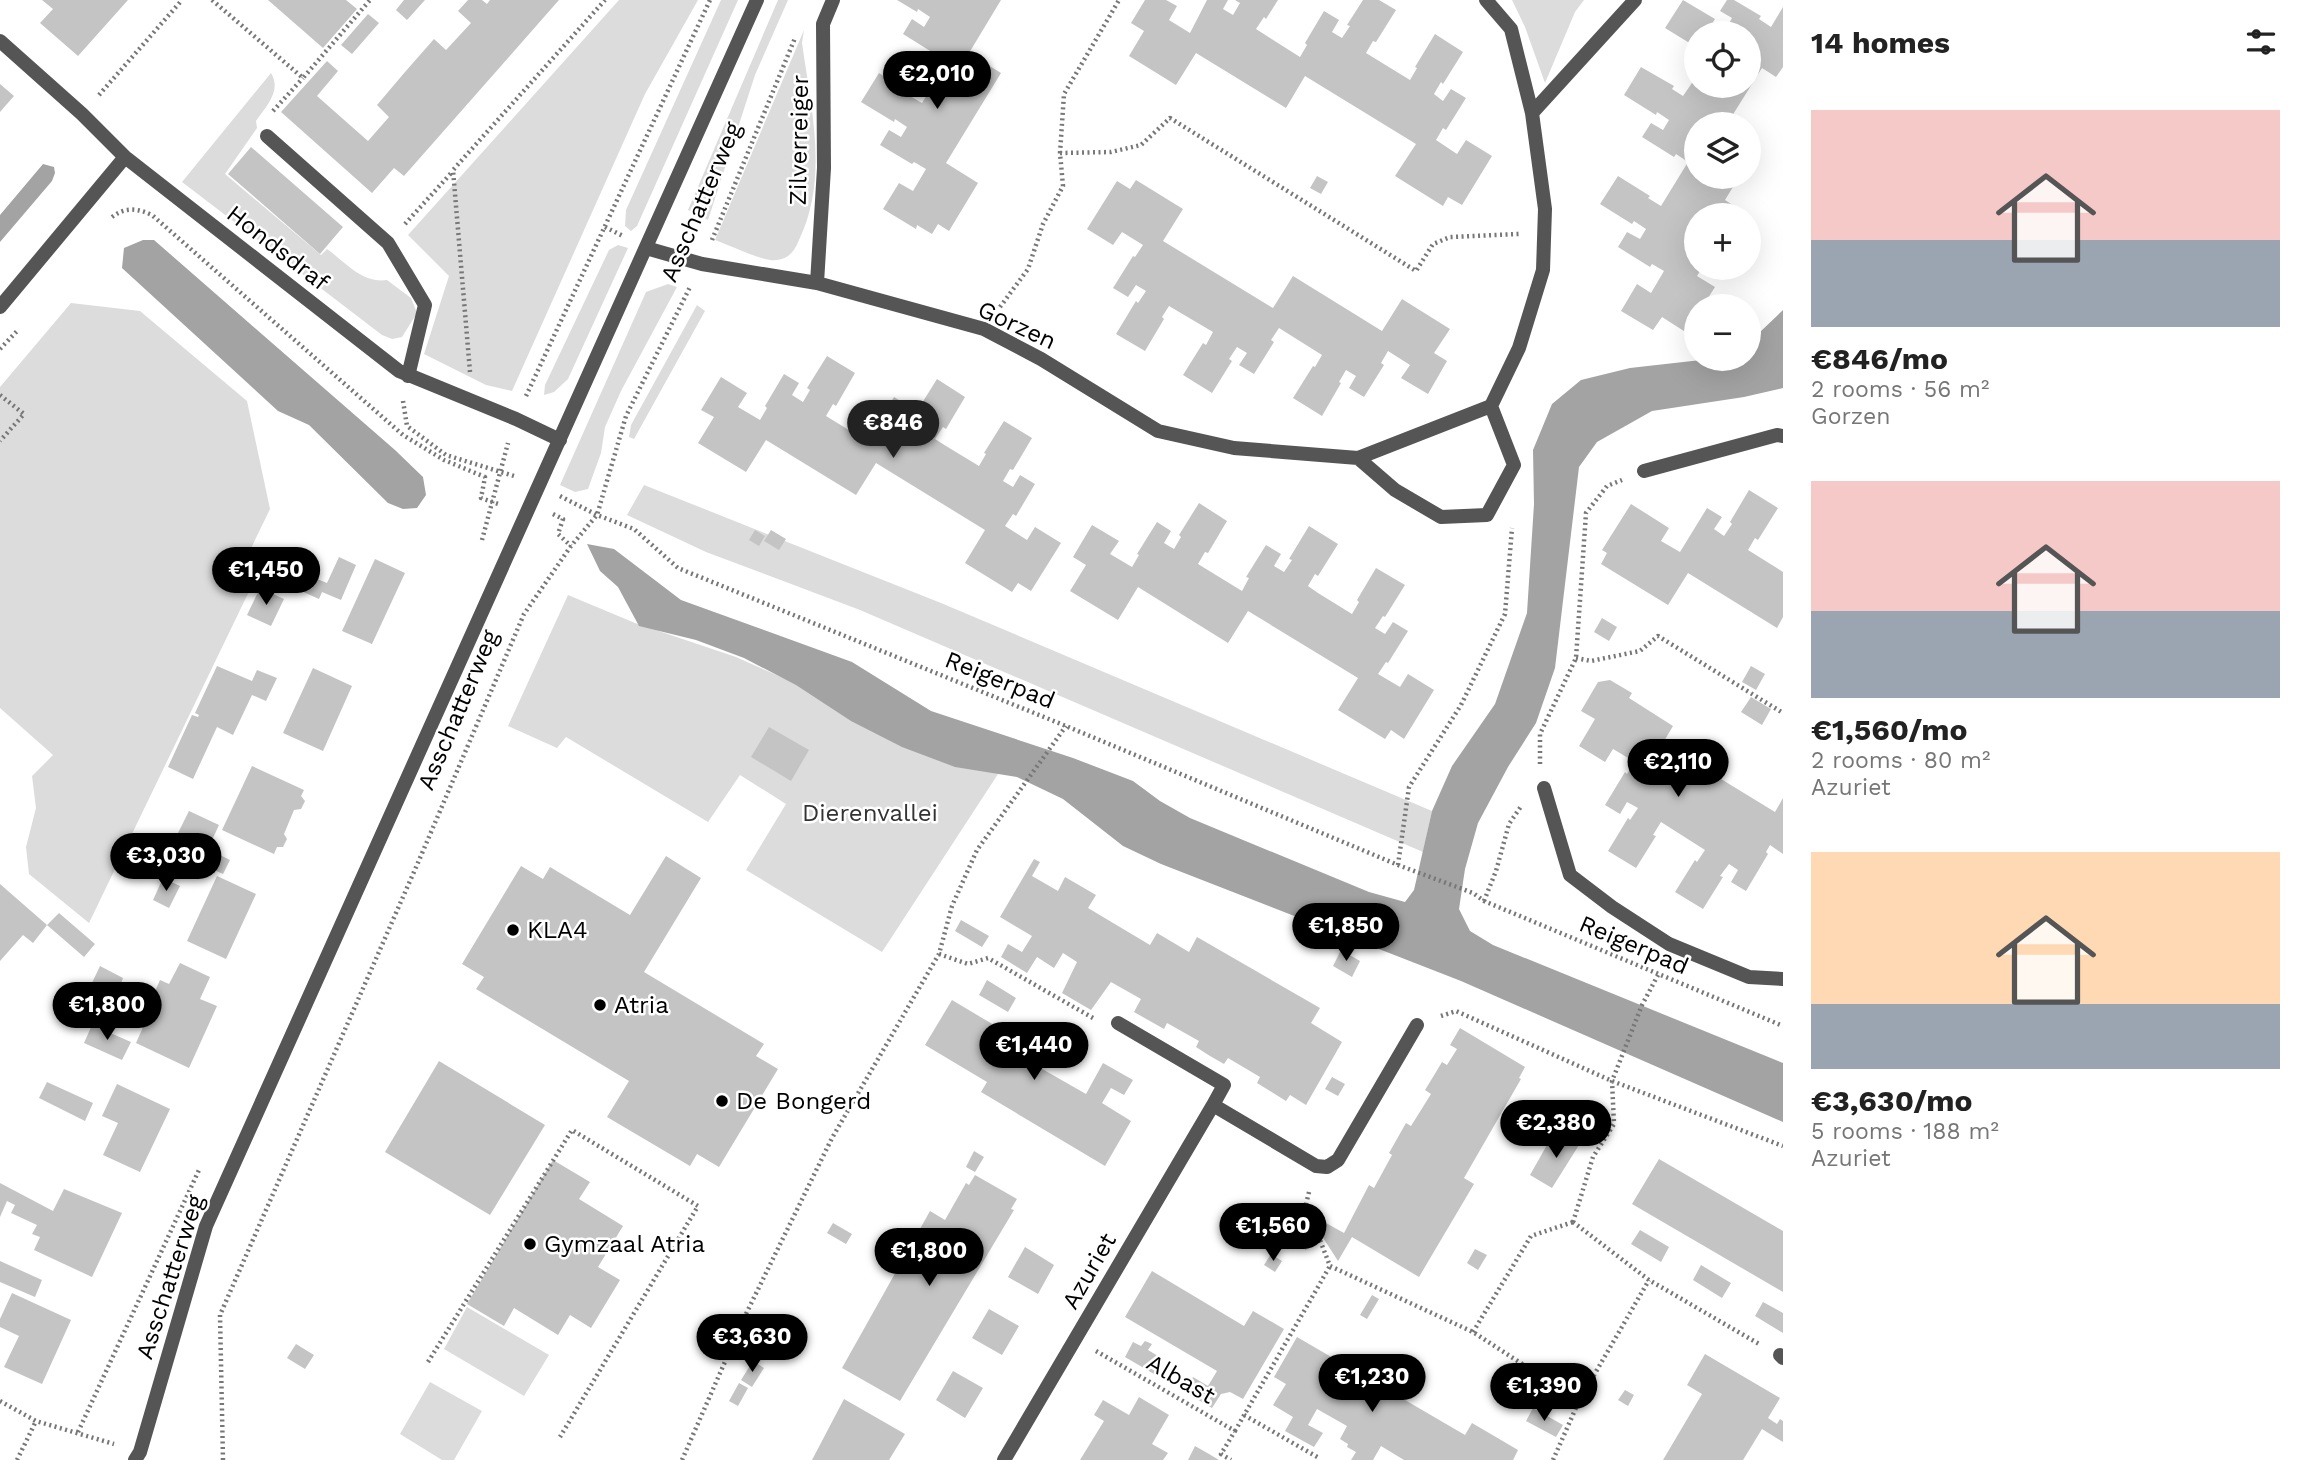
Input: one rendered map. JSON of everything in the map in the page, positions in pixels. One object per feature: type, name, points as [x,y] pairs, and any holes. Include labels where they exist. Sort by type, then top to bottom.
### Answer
[{"type":"street","name":"Asschatterweg","points":[[138,1456],[206,1226],[757,0]]},
{"type":"street","name":"Zilverreiger","points":[[817,284],[824,168],[823,24],[833,0]]},
{"type":"street","points":[[1358,458],[1395,490],[1441,517],[1487,515],[1514,465],[1490,406],[1519,348],[1544,270],[1545,209],[1532,113],[1511,29],[1486,0]]},
{"type":"street","points":[[1532,113],[1635,0]]},
{"type":"street","name":"Hondsdraf","points":[[0,41],[82,114],[125,157],[403,374],[516,419],[560,440]]},
{"type":"street","points":[[267,135],[387,243],[425,305],[403,374]]},
{"type":"street","points":[[0,307],[125,157]]},
{"type":"street","name":"Gorzen","points":[[646,248],[702,264],[817,284],[984,329],[1041,359],[1158,431],[1234,447],[1358,458],[1490,406]]},
{"type":"street","points":[[1644,471],[1777,435],[1783,436]]},
{"type":"street","points":[[1544,788],[1570,875],[1612,907],[1669,944],[1749,977],[1783,979]]},
{"type":"street","name":"Azuriet","points":[[1004,1460],[1224,1085],[1118,1023]]},
{"type":"street","points":[[1213,1105],[1316,1166],[1327,1167],[1338,1160],[1418,1025]]},
{"type":"path","points":[[82,114],[182,0]]},
{"type":"path","points":[[212,0],[303,78]]},
{"type":"path","points":[[267,135],[261,125],[370,0]]},
{"type":"path","points":[[387,243],[606,0]]},
{"type":"path","points":[[482,542],[516,419],[710,0]]},
{"type":"path","points":[[984,329],[1028,269],[1043,224],[1063,186],[1060,153],[1064,94],[1119,0]]},
{"type":"path","name":"Asschatterweg","points":[[223,1460],[220,1315],[524,614],[571,546],[597,515],[626,416],[702,264],[800,25]]},
{"type":"path","points":[[1060,153],[1111,152],[1141,145],[1170,118],[1416,271],[1433,244],[1450,237],[1544,233]]},
{"type":"path","points":[[453,170],[472,401]]},
{"type":"path","points":[[108,220],[121,211],[140,209],[152,215],[403,435],[485,477],[481,498],[502,505],[511,495],[563,519],[558,534],[571,546]]},
{"type":"path","points":[[0,349],[22,326]]},
{"type":"path","points":[[403,374],[407,426],[445,457]]},
{"type":"path","points":[[0,394],[24,414],[0,441]]},
{"type":"path","name":"Reigerpad","points":[[445,457],[500,471],[634,529],[678,568],[1398,865],[1473,893],[1483,901],[1783,1026]]},
{"type":"path","points":[[1540,767],[1539,734],[1576,658],[1586,513],[1607,486],[1644,471]]},
{"type":"path","points":[[1398,865],[1409,787],[1461,705],[1505,614],[1512,519]]},
{"type":"path","points":[[1576,658],[1591,662],[1640,651],[1658,636],[1783,713]]},
{"type":"path","points":[[682,1460],[745,1316],[832,1138],[939,954],[952,906],[977,850],[1066,726]]},
{"type":"path","points":[[1483,901],[1496,871],[1509,824],[1525,801]]},
{"type":"path","points":[[939,954],[968,964],[988,958],[1095,1019],[1118,1023]]},
{"type":"path","points":[[1573,1222],[1593,1157],[1614,1124],[1612,1081],[1642,1006],[1658,975]]},
{"type":"path","points":[[1418,1025],[1457,1011],[1612,1081],[1783,1146]]},
{"type":"path","points":[[428,1362],[572,1130],[698,1206],[560,1437]]},
{"type":"path","name":"Asschatterweg","points":[[78,1432],[200,1166]]},
{"type":"path","points":[[1316,1166],[1303,1217],[1318,1235],[1330,1266],[1473,1332],[1579,1401]]},
{"type":"path","points":[[1573,1222],[1649,1280],[1781,1356]]},
{"type":"path","points":[[1473,1332],[1531,1236],[1573,1222]]},
{"type":"path","points":[[1235,1431],[1330,1266]]},
{"type":"path","points":[[1552,1460],[1579,1401],[1649,1280]]},
{"type":"path","name":"Albast","points":[[1076,1339],[1235,1431],[1221,1454],[1231,1460]]},
{"type":"path","points":[[0,1401],[36,1421],[78,1432],[138,1456]]},
{"type":"path","name":"Albast","points":[[1244,1415],[1320,1459]]},
{"type":"path","points":[[17,1460],[36,1421]]},
{"type":"green space","points":[[619,0],[698,0],[645,94],[512,391],[486,385],[424,354],[449,276],[408,235]]},
{"type":"green space","points":[[721,0],[738,0],[637,226],[631,231],[625,226],[626,210]]},
{"type":"green space","points":[[778,0],[788,0],[755,75],[708,220],[688,210]]},
{"type":"green space","points":[[1512,0],[1584,0],[1575,12],[1545,83],[1525,27]]},
{"type":"green space","points":[[804,30],[802,43],[815,143],[813,192],[808,216],[796,247],[785,258],[771,260],[715,240]]},
{"type":"green space","points":[[271,73],[274,92],[256,121],[257,128],[225,174],[321,255],[327,249],[362,275],[370,279],[387,280],[411,298],[417,313],[402,337],[392,339],[382,335],[182,182]]},
{"type":"green space","points":[[618,245],[628,248],[568,379],[554,392],[544,395],[545,385],[609,250]]},
{"type":"green space","points":[[668,284],[677,287],[621,391],[605,427],[601,453],[588,489],[575,492],[560,485],[646,292]]},
{"type":"green space","points":[[71,303],[140,311],[247,401],[270,509],[240,571],[255,579],[89,923],[29,874],[26,847],[36,808],[32,776],[53,755],[0,708],[0,387]]},
{"type":"green space","points":[[697,305],[705,311],[634,439],[629,437],[631,425]]},
{"type":"green space","points":[[644,485],[941,603],[1432,811],[1423,852],[860,610],[706,552],[627,515]]},
{"type":"green space","name":"Dierenvallei","points":[[568,595],[635,623],[736,657],[998,774],[882,952],[746,870],[786,804],[740,775],[708,822],[566,737],[557,748],[508,726]]},
{"type":"green space","points":[[467,1307],[549,1355],[524,1396],[444,1349]]},
{"type":"green space","points":[[430,1382],[482,1411],[454,1460],[442,1460],[400,1434]]},
{"type":"shaded area","points":[[43,164],[54,167],[52,181],[0,242],[0,215]]},
{"type":"shaded area","points":[[143,240],[154,240],[423,477],[426,495],[417,508],[403,509],[388,503],[309,425],[278,411],[122,268],[124,248]]},
{"type":"shaded area","points":[[1783,310],[1783,388],[1744,397],[1652,411],[1597,442],[1579,467],[1555,668],[1536,723],[1508,767],[1478,823],[1465,869],[1459,909],[1470,931],[1493,945],[1783,1063],[1783,1122],[1461,981],[1161,864],[1123,846],[1063,799],[1017,777],[955,767],[902,747],[851,721],[796,685],[744,658],[696,640],[639,626],[618,587],[600,571],[587,544],[614,549],[681,600],[852,662],[931,711],[1133,781],[1190,818],[1369,892],[1405,902],[1414,890],[1432,811],[1452,766],[1495,704],[1527,613],[1534,504],[1533,450],[1552,404],[1581,380],[1630,368],[1684,362],[1684,371],[1761,371],[1761,331]]},
{"type":"building","points":[[42,0],[128,0],[78,56],[40,23],[53,9]]},
{"type":"building","points":[[268,0],[346,0],[357,9],[323,48]]},
{"type":"building","points":[[404,0],[425,0],[407,20],[396,10]]},
{"type":"building","points":[[468,0],[482,0],[487,4],[490,0],[559,0],[404,176],[394,168],[372,193],[281,112],[327,61],[338,71],[317,96],[368,141],[389,117],[377,105],[405,72],[434,39],[446,50],[471,23],[458,11]]},
{"type":"building","points":[[897,0],[1001,0],[969,53],[1001,73],[946,163],[978,183],[949,231],[938,224],[932,234],[917,225],[916,229],[883,209],[899,183],[913,191],[926,169],[880,145],[889,130],[901,137],[907,127],[861,102],[879,73],[922,103],[949,59],[937,52],[935,54],[903,34],[912,19],[924,27],[930,17]]},
{"type":"building","points":[[1145,0],[1166,0],[1177,6],[1169,20],[1190,33],[1207,0],[1228,0],[1223,9],[1233,15],[1240,3],[1235,0],[1278,0],[1256,29],[1300,57],[1324,11],[1339,20],[1332,32],[1342,38],[1363,0],[1379,0],[1396,10],[1366,53],[1410,80],[1435,34],[1463,52],[1434,94],[1443,101],[1451,89],[1466,98],[1446,130],[1443,128],[1436,140],[1457,154],[1466,140],[1492,156],[1462,205],[1448,197],[1443,206],[1395,176],[1416,144],[1305,76],[1286,108],[1196,53],[1176,85],[1129,56],[1144,31],[1131,23]]},
{"type":"building","points":[[1683,0],[1715,19],[1684,21],[1684,40],[1665,28]]},
{"type":"building","points":[[1727,0],[1734,0],[1761,16],[1759,19],[1771,27],[1783,7],[1783,67],[1776,77],[1762,68],[1761,21],[1730,21],[1732,18],[1720,11]]},
{"type":"building","points":[[368,14],[379,23],[352,54],[341,45]]},
{"type":"building","points":[[1641,67],[1674,86],[1672,89],[1683,96],[1743,98],[1734,112],[1684,112],[1684,159],[1676,154],[1674,157],[1642,137],[1651,123],[1663,130],[1669,120],[1624,95]]},
{"type":"building","points":[[0,84],[14,96],[0,112]]},
{"type":"building","points":[[251,147],[343,227],[320,254],[228,174]]},
{"type":"building","points":[[1684,169],[1684,189],[1732,189],[1725,200],[1730,203],[1684,203],[1684,280],[1704,280],[1715,287],[1711,294],[1684,294],[1684,331],[1662,317],[1653,330],[1621,311],[1637,284],[1651,293],[1664,271],[1652,264],[1650,267],[1618,247],[1627,232],[1640,239],[1646,229],[1634,221],[1632,224],[1600,204],[1618,176],[1661,206]]},
{"type":"building","points":[[1317,176],[1328,182],[1321,194],[1310,188]]},
{"type":"building","points":[[1136,180],[1183,209],[1163,241],[1273,308],[1293,276],[1382,331],[1402,299],[1450,329],[1434,353],[1447,361],[1428,394],[1401,378],[1410,365],[1388,351],[1381,363],[1384,365],[1364,397],[1349,388],[1356,376],[1346,370],[1322,416],[1293,398],[1322,355],[1279,328],[1271,340],[1274,342],[1254,374],[1239,365],[1247,353],[1237,347],[1229,359],[1232,361],[1212,393],[1183,375],[1213,332],[1169,306],[1145,351],[1116,334],[1136,301],[1138,303],[1146,291],[1136,285],[1128,297],[1113,288],[1143,245],[1122,232],[1113,245],[1087,229],[1117,181],[1130,189]]},
{"type":"building","points":[[827,356],[855,373],[836,406],[833,404],[826,416],[870,443],[877,431],[874,429],[894,397],[909,406],[902,418],[912,425],[919,413],[917,411],[937,379],[965,397],[946,429],[943,427],[935,439],[946,446],[979,466],[1004,421],[1032,438],[1013,470],[1010,469],[1003,481],[1013,487],[1020,475],[1035,484],[1016,516],[1013,514],[1005,526],[1027,540],[1035,527],[1061,543],[1031,591],[1018,583],[1012,592],[965,563],[985,530],[876,463],[856,495],[766,440],[746,472],[698,443],[714,417],[701,410],[721,377],[747,393],[738,407],[760,420],[784,374],[799,383],[792,395],[803,402],[810,390],[807,388]]},
{"type":"building","points":[[1749,490],[1778,508],[1758,540],[1755,538],[1748,550],[1783,572],[1783,617],[1777,628],[1688,573],[1668,605],[1601,564],[1607,553],[1602,550],[1631,504],[1669,528],[1661,541],[1680,552],[1707,508],[1722,517],[1714,529],[1724,536]]},
{"type":"building","points":[[1199,503],[1227,521],[1208,553],[1205,552],[1198,564],[1242,591],[1249,578],[1246,577],[1266,545],[1281,554],[1274,566],[1284,572],[1309,526],[1338,544],[1318,576],[1315,574],[1308,586],[1352,614],[1376,568],[1405,585],[1375,628],[1385,634],[1393,622],[1408,631],[1378,674],[1400,687],[1408,674],[1434,690],[1404,739],[1391,730],[1385,739],[1338,710],[1358,678],[1248,611],[1228,643],[1138,587],[1118,620],[1070,591],[1086,565],[1073,557],[1092,525],[1119,541],[1110,554],[1132,567],[1157,522],[1171,531],[1164,543],[1174,549],[1181,537],[1179,535]]},
{"type":"building","points":[[755,530],[765,536],[759,546],[749,540]]},
{"type":"building","points":[[771,530],[786,539],[779,550],[764,541]]},
{"type":"building","points":[[339,557],[356,565],[341,600],[322,592],[319,599],[299,590],[307,575],[327,583]]},
{"type":"building","points":[[375,559],[405,573],[372,644],[342,631]]},
{"type":"building","points":[[260,588],[284,599],[271,626],[247,615]]},
{"type":"building","points":[[1602,618],[1617,627],[1609,641],[1594,632]]},
{"type":"building","points":[[217,666],[252,681],[257,670],[277,678],[266,701],[252,695],[233,735],[217,727],[193,779],[168,767],[192,715],[199,715],[195,713]]},
{"type":"building","points":[[1751,666],[1765,674],[1756,690],[1742,682]]},
{"type":"building","points":[[313,668],[352,686],[323,751],[283,733]]},
{"type":"building","points":[[1610,680],[1632,693],[1629,698],[1673,726],[1654,758],[1676,771],[1685,757],[1775,812],[1783,798],[1783,854],[1770,845],[1766,852],[1768,854],[1746,891],[1731,882],[1738,870],[1729,864],[1703,909],[1675,892],[1695,860],[1697,862],[1705,850],[1661,822],[1653,835],[1656,836],[1636,868],[1608,851],[1628,818],[1630,820],[1638,808],[1627,802],[1620,814],[1605,805],[1625,772],[1627,774],[1635,762],[1613,749],[1605,762],[1579,746],[1595,719],[1581,711],[1598,682]]},
{"type":"building","points":[[1751,697],[1771,709],[1762,725],[1741,712]]},
{"type":"building","points":[[769,727],[809,750],[791,781],[751,757]]},
{"type":"building","points":[[252,766],[304,790],[301,796],[305,801],[301,809],[294,810],[284,834],[287,839],[283,847],[277,847],[274,854],[222,830]]},
{"type":"building","points":[[189,811],[219,825],[208,849],[230,860],[223,874],[194,861],[201,846],[177,835]]},
{"type":"building","name":"Atria","points":[[666,856],[701,878],[644,972],[764,1044],[756,1056],[778,1069],[719,1167],[697,1154],[690,1166],[607,1117],[629,1081],[476,989],[484,977],[462,964],[521,866],[543,879],[550,867],[630,915]]},
{"type":"building","points":[[1034,859],[1040,862],[1032,876],[1058,891],[1065,877],[1096,895],[1088,908],[1150,945],[1157,933],[1189,952],[1197,937],[1320,1008],[1311,1023],[1342,1042],[1306,1105],[1290,1095],[1286,1101],[1257,1083],[1260,1077],[1228,1058],[1224,1064],[1210,1056],[1196,1047],[1199,1041],[1167,1023],[1164,1029],[1134,1012],[1141,999],[1111,982],[1091,1010],[1062,993],[1077,962],[1063,953],[1054,968],[1037,957],[1027,973],[1001,957],[1008,944],[1022,952],[1032,936],[1000,917]]},
{"type":"building","points":[[217,876],[256,894],[226,959],[187,941]]},
{"type":"building","points":[[163,878],[180,886],[169,908],[153,900]]},
{"type":"building","points":[[0,884],[47,925],[33,943],[23,935],[0,961]]},
{"type":"building","points":[[59,913],[95,944],[84,957],[47,925]]},
{"type":"building","points":[[961,920],[989,936],[982,947],[955,931]]},
{"type":"building","points":[[1341,950],[1360,961],[1352,977],[1333,966]]},
{"type":"building","points":[[180,963],[210,977],[200,999],[217,1006],[189,1068],[136,1043],[144,1025],[109,1009],[114,997],[91,985],[100,966],[123,978],[120,986],[151,1000],[160,980],[169,984]]},
{"type":"building","points":[[987,980],[1016,998],[1008,1012],[979,995]]},
{"type":"building","points":[[952,1000],[1014,1037],[1007,1048],[1017,1053],[1026,1039],[1032,1042],[1041,1027],[1070,1044],[1062,1059],[1047,1050],[1037,1066],[1086,1094],[1103,1063],[1133,1080],[1124,1095],[1111,1088],[1102,1103],[1131,1121],[1105,1166],[981,1092],[987,1082],[925,1045]]},
{"type":"building","points":[[92,1025],[131,1042],[122,1060],[84,1043]]},
{"type":"building","points":[[1460,1028],[1525,1067],[1519,1078],[1521,1079],[1464,1178],[1474,1184],[1419,1277],[1352,1237],[1338,1261],[1320,1233],[1326,1223],[1344,1233],[1369,1185],[1374,1188],[1406,1123],[1411,1126],[1431,1094],[1425,1090],[1442,1062],[1447,1065],[1457,1049],[1450,1045]]},
{"type":"building","points":[[439,1061],[545,1125],[490,1215],[385,1152]]},
{"type":"building","points":[[1332,1077],[1345,1084],[1338,1096],[1325,1089]]},
{"type":"building","points":[[47,1082],[93,1103],[85,1121],[39,1098]]},
{"type":"building","points":[[117,1084],[170,1109],[140,1172],[103,1155],[118,1123],[102,1116]]},
{"type":"building","points":[[1571,1130],[1584,1137],[1552,1188],[1530,1175],[1547,1145],[1558,1151]]},
{"type":"building","points":[[974,1151],[984,1157],[975,1172],[966,1167]]},
{"type":"building","points":[[1659,1159],[1783,1231],[1783,1292],[1632,1204]]},
{"type":"building","points":[[553,1160],[590,1182],[579,1199],[623,1226],[598,1267],[620,1280],[591,1328],[570,1315],[558,1335],[514,1308],[504,1326],[467,1304]]},
{"type":"building","points":[[975,1175],[1017,1199],[1011,1209],[1014,1210],[900,1401],[842,1368],[930,1211],[945,1220],[966,1183],[969,1185]]},
{"type":"building","points":[[0,1183],[53,1211],[64,1189],[122,1213],[92,1277],[34,1250],[40,1237],[32,1234],[37,1225],[11,1213],[15,1205],[7,1201],[0,1217]]},
{"type":"building","points":[[833,1223],[852,1234],[846,1244],[827,1233]]},
{"type":"building","points":[[1640,1230],[1669,1247],[1661,1262],[1631,1244]]},
{"type":"building","points":[[1301,1231],[1314,1238],[1306,1250],[1294,1243]]},
{"type":"building","points":[[1025,1247],[1054,1265],[1038,1294],[1008,1277]]},
{"type":"building","points":[[1475,1249],[1487,1255],[1478,1270],[1467,1263]]},
{"type":"building","points":[[1271,1254],[1282,1261],[1275,1272],[1264,1265]]},
{"type":"building","points":[[0,1261],[42,1280],[35,1297],[0,1282]]},
{"type":"building","points":[[1701,1265],[1731,1283],[1722,1298],[1693,1280]]},
{"type":"building","points":[[1152,1271],[1244,1326],[1253,1311],[1284,1329],[1243,1399],[1230,1392],[1221,1394],[1212,1408],[1185,1392],[1193,1377],[1208,1386],[1217,1371],[1125,1317]]},
{"type":"building","points":[[12,1293],[71,1320],[42,1384],[4,1367],[19,1336],[0,1327],[0,1319]]},
{"type":"building","points":[[1372,1295],[1379,1299],[1367,1319],[1360,1315]]},
{"type":"building","points":[[1763,1302],[1783,1313],[1783,1333],[1755,1316]]},
{"type":"building","points":[[989,1309],[1019,1326],[1002,1355],[972,1338]]},
{"type":"building","points":[[1297,1337],[1465,1435],[1472,1423],[1518,1450],[1513,1460],[1404,1460],[1381,1446],[1373,1460],[1351,1460],[1356,1452],[1340,1439],[1347,1426],[1317,1409],[1308,1425],[1323,1433],[1314,1447],[1285,1431],[1293,1417],[1273,1405],[1286,1384],[1274,1377]]},
{"type":"building","points":[[1145,1341],[1152,1344],[1148,1350],[1163,1359],[1154,1374],[1125,1357],[1133,1342],[1141,1346]]},
{"type":"building","points":[[296,1344],[314,1355],[305,1369],[287,1358]]},
{"type":"building","points":[[1705,1354],[1780,1398],[1768,1418],[1777,1424],[1780,1419],[1783,1421],[1783,1442],[1762,1429],[1743,1460],[1663,1460],[1702,1394],[1687,1385]]},
{"type":"building","points":[[753,1361],[764,1368],[752,1387],[741,1380]]},
{"type":"building","points":[[953,1371],[983,1388],[965,1418],[936,1400]]},
{"type":"building","points":[[739,1383],[748,1388],[738,1406],[729,1401]]},
{"type":"building","points":[[1625,1390],[1634,1395],[1628,1406],[1618,1400]]},
{"type":"building","points":[[1139,1397],[1169,1415],[1152,1444],[1168,1453],[1163,1460],[1080,1460],[1104,1421],[1094,1415],[1103,1400],[1129,1415]]},
{"type":"building","points":[[844,1399],[905,1434],[889,1460],[812,1460]]},
{"type":"building","points":[[1533,1408],[1563,1425],[1556,1437],[1526,1421]]},
{"type":"building","points":[[1195,1446],[1209,1454],[1219,1460],[1188,1460]]},
{"type":"place","name":"KLA4","points":[[513,930]]},
{"type":"place","name":"Atria","points":[[600,1005]]},
{"type":"place","name":"De Bongerd","points":[[722,1101]]},
{"type":"place","name":"Gymzaal Atria","points":[[530,1244]]}]
